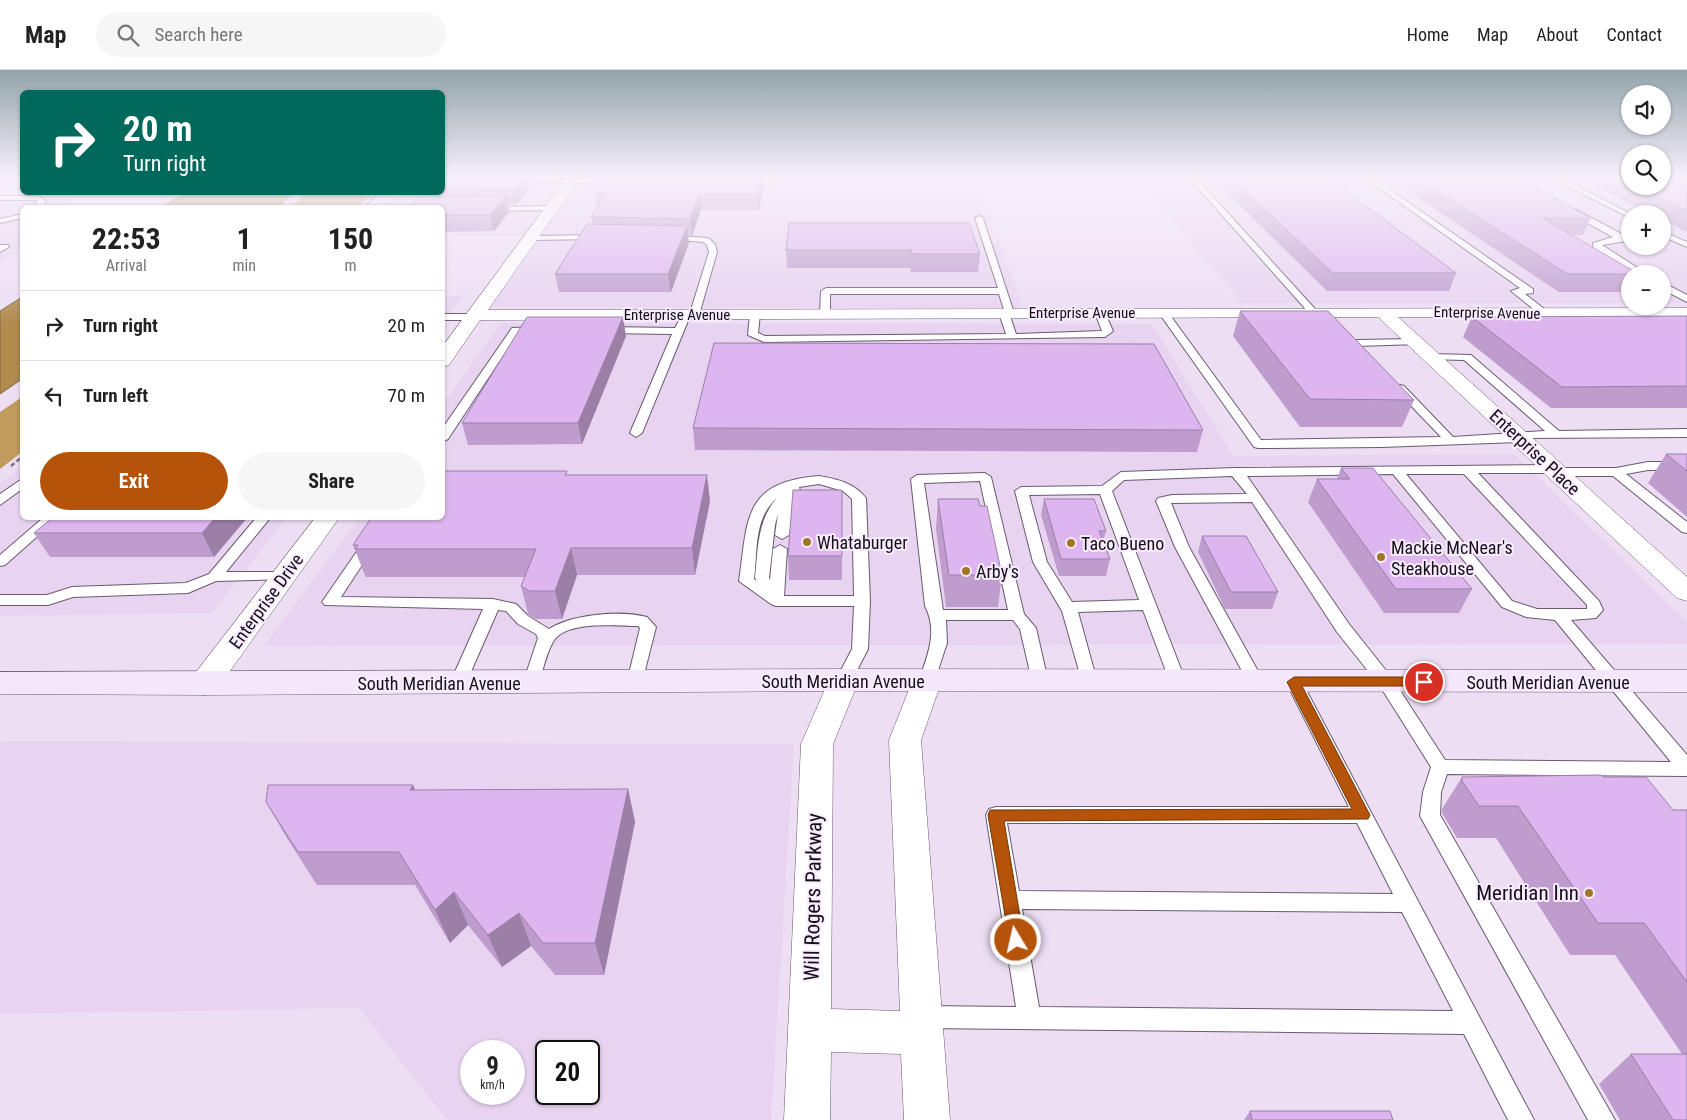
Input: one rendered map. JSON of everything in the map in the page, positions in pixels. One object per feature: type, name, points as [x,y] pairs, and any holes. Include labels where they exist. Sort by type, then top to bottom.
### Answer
[{"type":"main road","name":"South Meridian Avenue","points":[[0,682],[204,684],[844,680],[1178,682],[1687,681]]},
{"type":"street","points":[[445,357],[539,227]]},
{"type":"street","name":"Enterprise Avenue","points":[[476,316],[1313,312],[1687,313]]},
{"type":"street","name":"Enterprise Place","points":[[1382,312],[1687,592]]},
{"type":"street","name":"Enterprise Drive","points":[[204,684],[326,520]]},
{"type":"street","name":"Will Rogers Parkway","points":[[807,1120],[817,744],[844,680]]},
{"type":"street","points":[[927,680],[905,740],[927,1120]]},
{"type":"street","points":[[810,1030],[921,1025]]},
{"type":"lane","points":[[982,227],[1003,291],[1012,337]]},
{"type":"lane","points":[[1236,227],[1313,312]]},
{"type":"lane","points":[[1439,227],[1530,290],[1516,291],[1544,313]]},
{"type":"lane","points":[[1603,227],[1621,236]]},
{"type":"lane","points":[[532,238],[604,237]]},
{"type":"lane","points":[[636,433],[678,331],[690,315],[713,252],[711,244],[705,240],[660,237]]},
{"type":"lane","points":[[1671,238],[1687,245]]},
{"type":"lane","points":[[1621,239],[1608,240],[1596,245],[1628,265]]},
{"type":"lane","points":[[1671,240],[1676,240]]},
{"type":"lane","points":[[1671,290],[1687,299]]},
{"type":"lane","points":[[825,314],[826,291],[1003,291]]},
{"type":"lane","points":[[755,314],[753,335],[764,339],[1012,337],[1105,334],[1108,331],[1100,313]]},
{"type":"lane","points":[[1164,313],[1258,444],[1381,443],[1557,435],[1687,433]]},
{"type":"lane","points":[[445,317],[476,316]]},
{"type":"lane","points":[[445,435],[515,330],[553,330]]},
{"type":"lane","points":[[592,330],[678,331]]},
{"type":"lane","points":[[1370,356],[1353,339],[1467,357],[1557,435]]},
{"type":"lane","points":[[1389,377],[1448,439]]},
{"type":"lane","points":[[1089,681],[1067,607],[1040,562],[1022,491],[1105,490],[1122,476],[1235,472],[1468,470],[1616,472],[1648,466],[1687,466]]},
{"type":"lane","points":[[1397,471],[1507,604],[1518,612],[1530,614],[1591,614],[1596,610],[1594,604],[1468,470]]},
{"type":"lane","points":[[1235,472],[1244,479],[1343,628],[1386,682],[1440,768]]},
{"type":"lane","points":[[1616,472],[1687,529]]},
{"type":"lane","points":[[927,680],[939,648],[939,615],[933,606],[916,478],[985,477],[1017,615],[1028,628],[1040,681]]},
{"type":"lane","points":[[844,680],[860,649],[862,602],[859,498],[851,488],[834,482],[818,480],[798,482],[769,495],[755,517],[746,582],[776,601],[862,602]]},
{"type":"lane","points":[[776,601],[786,508],[798,482]]},
{"type":"lane","points":[[0,501],[20,485]]},
{"type":"lane","points":[[1105,490],[1178,682]]},
{"type":"lane","points":[[1256,498],[1172,499],[1163,501],[1182,547],[1256,682]]},
{"type":"lane","points":[[0,562],[49,520]]},
{"type":"lane","points":[[214,577],[261,520]]},
{"type":"lane","points":[[385,520],[330,602],[493,604],[511,607],[523,620],[542,631],[546,638]]},
{"type":"lane","points":[[0,600],[48,600],[72,592],[188,588],[214,577],[284,576]]},
{"type":"lane","points":[[458,683],[493,604]]},
{"type":"lane","points":[[1067,607],[1150,605]]},
{"type":"lane","points":[[1558,614],[1612,682],[1687,768]]},
{"type":"lane","points":[[939,615],[1017,615]]},
{"type":"lane","points":[[531,683],[546,638],[558,628],[576,621],[642,621],[648,627],[635,682]]},
{"type":"lane","points":[[1294,682],[1520,1120]]},
{"type":"lane","points":[[1440,768],[1687,768]]},
{"type":"lane","points":[[1440,768],[1432,792],[1430,816],[1602,1120]]},
{"type":"lane","points":[[1029,1018],[996,815],[1363,815]]},
{"type":"lane","points":[[1010,900],[1408,903]]},
{"type":"lane","points":[[921,1025],[1029,1018],[1470,1023]]},
{"type":"shaded area","points":[[0,227],[20,227],[20,252],[0,262]]},
{"type":"shaded area","points":[[445,227],[994,227],[1023,308],[490,307],[542,236],[445,236]]},
{"type":"shaded area","points":[[1179,227],[1621,227],[1621,255],[1671,255],[1671,227],[1687,227],[1687,303],[1671,303],[1671,265],[1621,265],[1621,303],[1242,303]]},
{"type":"shaded area","points":[[445,296],[464,296],[445,320]]},
{"type":"shaded area","points":[[20,298],[20,380],[0,394],[0,311]]},
{"type":"shaded area","points":[[501,323],[1152,324],[1233,456],[1514,454],[1687,622],[1687,644],[264,646],[358,520],[445,520],[445,401]]},
{"type":"shaded area","points":[[20,398],[20,454],[0,469],[0,412]]},
{"type":"shaded area","points":[[20,468],[20,520],[284,520],[212,613],[0,616],[0,483]]},
{"type":"shaded area","points":[[0,741],[794,744],[771,1120],[447,1120],[359,1008],[0,1014]]},
{"type":"building","points":[[585,227],[687,227],[668,274],[555,274]]},
{"type":"building","points":[[789,227],[970,227],[980,254],[912,254],[911,250],[786,250]]},
{"type":"building","points":[[1284,227],[1394,227],[1456,273],[1333,273]]},
{"type":"building","points":[[1494,227],[1558,227],[1623,265],[1621,265],[1621,274],[1567,274]]},
{"type":"building","points":[[1240,311],[1328,311],[1414,400],[1310,399]]},
{"type":"building","points":[[1687,316],[1687,386],[1562,387],[1472,317]]},
{"type":"building","points":[[527,317],[623,317],[578,423],[462,423]]},
{"type":"building","points":[[714,343],[1154,344],[1203,430],[693,428]]},
{"type":"building","points":[[1666,454],[1687,454],[1687,471]]},
{"type":"building","points":[[1341,468],[1373,468],[1472,589],[1396,589],[1317,479],[1350,479]]},
{"type":"building","points":[[445,471],[567,471],[565,475],[707,475],[692,548],[571,548],[555,591],[529,591],[521,586],[536,549],[355,549],[358,545],[353,545],[370,520],[445,520]]},
{"type":"building","points":[[793,490],[842,490],[842,556],[788,556]]},
{"type":"building","points":[[938,499],[978,499],[980,506],[987,506],[1002,575],[949,575]]},
{"type":"building","name":"Taco Bueno","points":[[1044,499],[1094,499],[1106,531],[1099,531],[1110,559],[1061,559]]},
{"type":"building","points":[[50,520],[213,520],[202,533],[34,533]]},
{"type":"building","points":[[1202,536],[1246,536],[1278,592],[1231,592]]},
{"type":"building","points":[[1601,775],[1603,777],[1646,777],[1673,810],[1687,810],[1687,982],[1644,923],[1598,923],[1518,806],[1479,806],[1462,781],[1462,777]]},
{"type":"building","points":[[268,785],[413,785],[410,790],[628,789],[595,943],[543,943],[519,913],[488,935],[454,892],[435,910],[399,852],[298,852],[266,802]]},
{"type":"building","points":[[1631,1054],[1687,1054],[1687,1120],[1673,1120]]},
{"type":"building","points":[[1250,1111],[1390,1111],[1393,1120],[1252,1120]]},
{"type":"place","name":"Whataburger","points":[[807,542]]},
{"type":"place","name":"Taco Bueno","points":[[1071,543]]},
{"type":"place","name":"Mackie McNear's Steakhouse","points":[[1381,557]]},
{"type":"place","name":"Arby's","points":[[966,571]]},
{"type":"place","name":"Meridian Inn","points":[[1589,893]]},
{"type":"route","points":[[1016,940],[996,815],[1363,815],[1294,682],[1424,682]]}]
